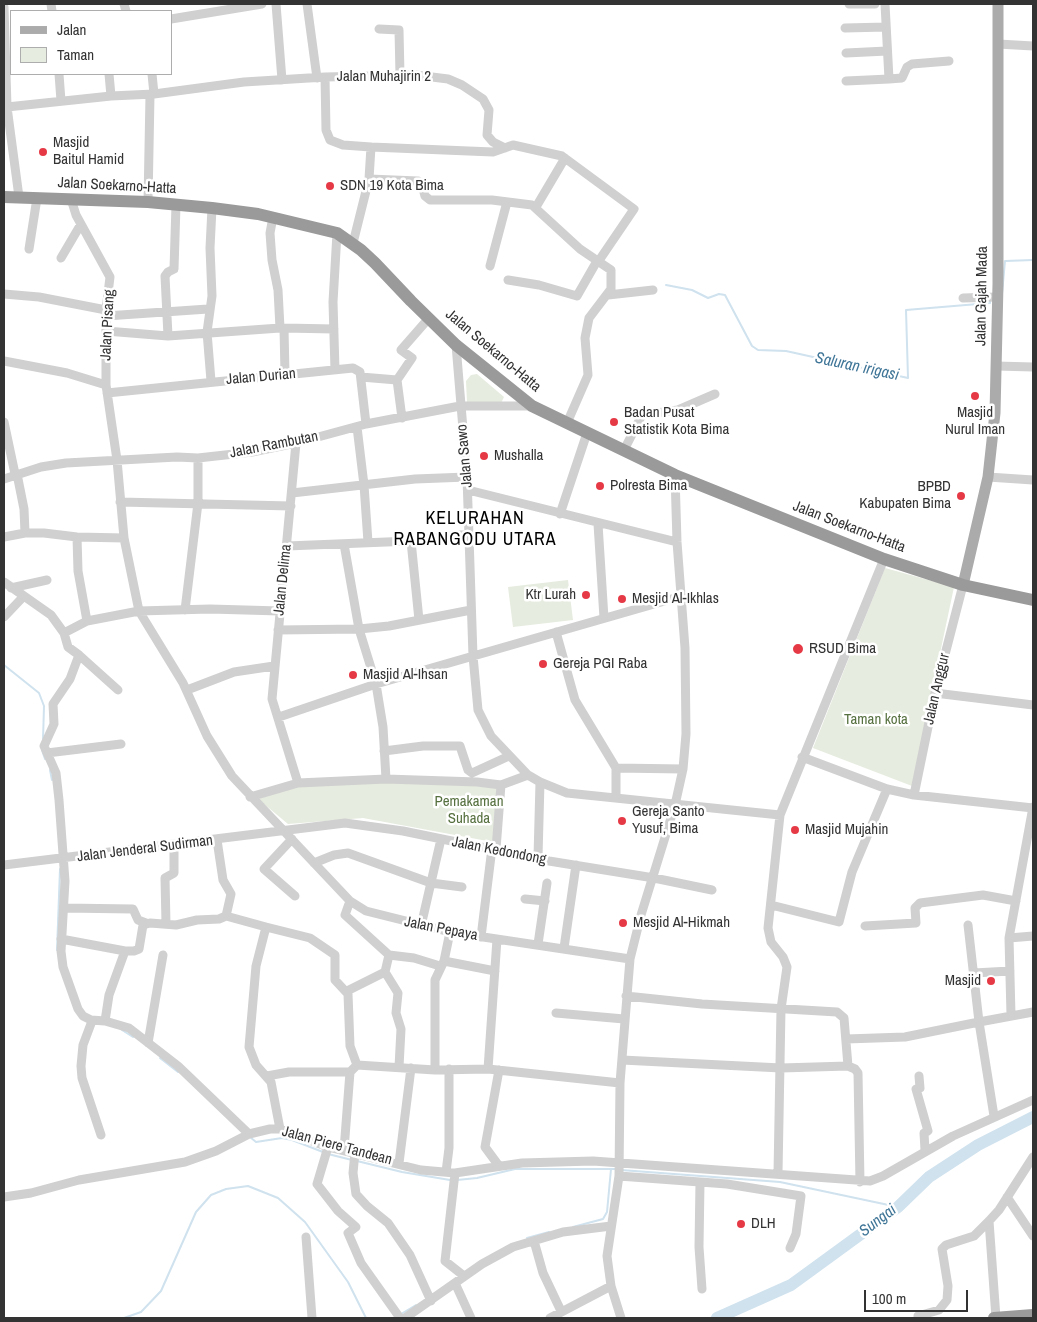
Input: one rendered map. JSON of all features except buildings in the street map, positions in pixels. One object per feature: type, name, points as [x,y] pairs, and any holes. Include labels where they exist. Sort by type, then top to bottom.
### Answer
[{"type":"highway","name":"Jalan Soekarno-Hatta","points":[[4,197],[148,202],[212,208],[273,217],[337,233],[375,263],[456,345],[532,406],[675,475],[884,559],[963,585],[1033,600]]},
{"type":"highway","points":[[995,1318],[1033,1315]]},
{"type":"main road","name":"Jalan Gajah Mada","points":[[963,585],[988,477],[995,414],[998,297],[998,4]]},
{"type":"street","points":[[172,19],[212,8],[258,4]]},
{"type":"street","points":[[276,4],[282,80]]},
{"type":"street","points":[[6,108],[111,96],[152,94],[244,82],[321,78],[307,4]]},
{"type":"street","points":[[850,4],[875,4]]},
{"type":"street","points":[[886,4],[889,79]]},
{"type":"street","points":[[4,7],[6,108],[19,197]]},
{"type":"street","points":[[845,28],[886,27]]},
{"type":"street","points":[[379,29],[399,30],[400,75]]},
{"type":"street","points":[[998,44],[1033,46]]},
{"type":"street","points":[[846,53],[887,51]]},
{"type":"street","points":[[846,81],[902,78],[906,67],[912,64],[949,61]]},
{"type":"street","points":[[59,75],[61,101]]},
{"type":"street","points":[[109,75],[111,96]]},
{"type":"street","points":[[148,202],[152,75]]},
{"type":"street","name":"Jalan Muhajirin 2","points":[[505,148],[493,142],[488,136],[489,110],[480,96],[448,80],[416,75],[321,78],[328,137],[334,143],[372,147],[493,152],[505,148],[511,145],[550,152],[566,158],[616,195],[634,211],[598,261]]},
{"type":"street","points":[[353,244],[369,179],[372,147]]},
{"type":"street","points":[[536,207],[566,158]]},
{"type":"street","points":[[369,179],[418,181],[422,184],[425,196],[430,200],[508,202],[536,207],[566,236],[612,271],[611,288],[608,295],[589,318],[585,338],[588,375],[567,423]]},
{"type":"street","points":[[30,249],[37,198]]},
{"type":"street","name":"Jalan Pisang","points":[[71,199],[81,224],[110,277],[106,313],[107,389],[117,460],[124,538],[139,611],[187,690]]},
{"type":"street","points":[[490,266],[508,202]]},
{"type":"street","points":[[168,336],[165,276],[174,269],[176,205]]},
{"type":"street","points":[[211,381],[207,332],[208,309],[212,296],[210,248],[212,208]]},
{"type":"street","points":[[273,217],[270,233],[282,328],[285,374]]},
{"type":"street","points":[[62,258],[81,224]]},
{"type":"street","points":[[335,370],[333,302],[337,233]]},
{"type":"street","points":[[508,280],[540,285],[578,296],[598,261]]},
{"type":"street","points":[[608,295],[653,290]]},
{"type":"street","points":[[4,294],[40,297],[106,313],[208,309]]},
{"type":"street","points":[[964,298],[998,297]]},
{"type":"street","points":[[402,418],[397,380],[412,358],[401,350],[429,318]]},
{"type":"street","points":[[106,331],[168,336],[282,328],[334,329]]},
{"type":"street","name":"Jalan Sawo","points":[[456,345],[468,490],[473,656],[478,710],[491,736],[528,775],[540,782],[567,792],[780,815]]},
{"type":"street","points":[[4,361],[67,374],[107,389]]},
{"type":"street","points":[[996,366],[1033,367]]},
{"type":"street","name":"Jalan Durian","points":[[107,389],[356,368],[361,377]]},
{"type":"street","points":[[368,542],[361,426],[361,377],[397,380]]},
{"type":"street","points":[[624,450],[642,415],[678,410],[715,394]]},
{"type":"street","name":"Jalan Rambutan","points":[[4,479],[16,474],[66,463],[177,457],[198,458],[252,452],[361,426],[460,406],[532,406]]},
{"type":"street","points":[[4,422],[24,509],[25,532]]},
{"type":"street","points":[[560,514],[587,433]]},
{"type":"street","name":"Jalan Delima","points":[[296,443],[272,699],[298,783]]},
{"type":"street","points":[[185,610],[198,504],[198,458]]},
{"type":"street","points":[[621,1318],[610,1286],[607,1256],[619,1169],[620,1083],[630,958],[641,915],[675,805],[683,769],[686,734],[685,648],[677,542],[675,475]]},
{"type":"street","points":[[292,493],[364,484],[467,477]]},
{"type":"street","points":[[988,477],[1033,480]]},
{"type":"street","points":[[468,490],[598,524],[677,542]]},
{"type":"street","points":[[120,502],[291,506]]},
{"type":"street","points":[[598,524],[604,618]]},
{"type":"street","points":[[4,537],[25,532],[77,537],[124,538]]},
{"type":"street","points":[[287,546],[411,541],[469,534]]},
{"type":"street","points":[[77,537],[78,571],[87,621]]},
{"type":"street","points":[[411,541],[419,620]]},
{"type":"street","points":[[344,544],[359,629],[376,684],[383,727],[386,779]]},
{"type":"street","points":[[778,1173],[781,1009],[787,967],[768,937],[780,815],[884,559]]},
{"type":"street","points":[[7,585],[47,580]]},
{"type":"street","points":[[7,585],[51,615],[64,633],[65,642],[68,647],[118,690]]},
{"type":"street","name":"Jalan Anggur","points":[[914,795],[935,693],[963,585]]},
{"type":"street","points":[[279,717],[376,684],[682,596]]},
{"type":"street","points":[[4,618],[24,597]]},
{"type":"street","points":[[278,630],[359,629],[471,610]]},
{"type":"street","points":[[64,633],[87,621],[139,611],[280,611]]},
{"type":"street","points":[[556,632],[575,700],[616,768],[616,798]]},
{"type":"street","points":[[79,655],[70,679],[53,704],[54,724],[45,740],[47,753],[56,773],[64,859],[64,908],[61,939],[63,967],[78,1009],[83,1016],[92,1020],[105,1021],[128,1028],[178,1066],[246,1135]]},
{"type":"street","points":[[187,690],[234,672],[274,666]]},
{"type":"street","name":"Jalan Pepaya","points":[[187,690],[219,756],[250,797],[289,835],[350,901],[366,911],[450,932],[630,958]]},
{"type":"street","points":[[935,693],[1033,705]]},
{"type":"street","points":[[47,753],[120,744]]},
{"type":"street","points":[[384,751],[423,746],[460,746],[468,770],[472,773],[509,756]]},
{"type":"street","points":[[802,757],[887,789],[914,795],[1033,808],[1009,938],[1011,1015]]},
{"type":"street","points":[[616,768],[683,769]]},
{"type":"street","points":[[250,797],[298,783],[386,779],[477,782],[501,785],[528,775]]},
{"type":"street","points":[[538,858],[540,782]]},
{"type":"street","points":[[481,937],[501,785]]},
{"type":"street","points":[[771,905],[839,922],[852,872],[887,789]]},
{"type":"street","name":"Jalan Kedondong","points":[[289,835],[346,823],[403,831],[712,890]]},
{"type":"street","points":[[289,835],[264,869],[294,896]]},
{"type":"street","name":"Jalan Jenderal Sudirman","points":[[4,864],[64,859],[217,840],[289,835]]},
{"type":"street","points":[[421,926],[442,839]]},
{"type":"street","points":[[217,840],[223,880],[231,894],[226,916]]},
{"type":"street","points":[[166,924],[165,878],[174,873],[174,846]]},
{"type":"street","points":[[314,863],[334,855],[348,853],[431,882],[462,887]]},
{"type":"street","points":[[564,948],[576,865]]},
{"type":"street","points":[[538,944],[547,883]]},
{"type":"street","points":[[865,926],[916,922],[915,908],[920,903],[983,896],[1016,901]]},
{"type":"street","points":[[525,898],[545,901]]},
{"type":"street","points":[[350,901],[345,915],[389,955],[495,971]]},
{"type":"street","points":[[64,908],[133,909],[138,920],[146,923],[176,925],[196,920],[219,919],[226,916],[310,938],[332,952],[336,961],[336,980],[347,991],[350,1046],[354,1068],[344,1150]]},
{"type":"street","points":[[61,939],[134,951],[139,949],[142,928],[146,923]]},
{"type":"street","points":[[968,925],[994,1116]]},
{"type":"street","points":[[266,927],[256,966],[249,1047],[256,1066],[271,1082],[280,1129]]},
{"type":"street","points":[[435,1070],[435,980],[442,964],[450,932]]},
{"type":"street","points":[[1009,938],[1033,936]]},
{"type":"street","points":[[488,1069],[497,939]]},
{"type":"street","points":[[105,1021],[109,995],[125,951]]},
{"type":"street","points":[[148,1043],[163,955]]},
{"type":"street","points":[[389,955],[386,972],[398,993],[396,1013],[401,1029],[399,1067]]},
{"type":"street","points":[[974,973],[1010,971]]},
{"type":"street","points":[[347,991],[386,972]]},
{"type":"street","points":[[626,996],[702,1004],[837,1012],[843,1015],[848,1066]]},
{"type":"street","points":[[846,1039],[905,1036],[1033,1012]]},
{"type":"street","points":[[556,1013],[624,1019]]},
{"type":"street","points":[[92,1020],[83,1045],[81,1066],[82,1078],[101,1135]]},
{"type":"street","points":[[622,1060],[781,1068],[848,1066],[855,1069],[858,1073],[860,1182]]},
{"type":"street","points":[[267,1076],[289,1072],[399,1067],[435,1070],[488,1069],[620,1083]]},
{"type":"street","points":[[399,1163],[411,1068]]},
{"type":"street","points":[[449,1069],[449,1148],[452,1176],[445,1261],[464,1276]]},
{"type":"street","points":[[498,1070],[485,1147],[499,1166]]},
{"type":"street","points":[[919,1076],[920,1088],[916,1089],[928,1131],[924,1133],[925,1150]]},
{"type":"street","points":[[619,1169],[778,1173],[860,1182],[883,1176],[925,1150],[994,1116],[1033,1100]]},
{"type":"street","name":"Jalan Piere Tandean","points":[[4,1197],[32,1193],[79,1180],[185,1162],[216,1151],[246,1135],[270,1129],[280,1129],[328,1147],[355,1154],[452,1176],[522,1163],[619,1169]]},
{"type":"street","points":[[328,1147],[317,1184],[338,1211],[356,1226],[348,1233],[361,1263],[400,1318]]},
{"type":"street","points":[[355,1154],[353,1166],[356,1194],[367,1206],[388,1223],[410,1255],[431,1301]]},
{"type":"street","points":[[918,1318],[918,1316],[939,1310],[947,1300],[948,1286],[942,1249],[946,1245],[974,1236],[989,1222],[1033,1157]]},
{"type":"street","points":[[619,1169],[801,1196],[796,1234],[790,1248]]},
{"type":"street","points":[[700,1182],[699,1247],[702,1289]]},
{"type":"street","points":[[1007,1197],[1033,1236]]},
{"type":"street","points":[[989,1222],[995,1318]]},
{"type":"street","points":[[405,1318],[464,1276],[513,1247],[563,1232],[611,1226]]},
{"type":"street","points":[[306,1237],[312,1318]]},
{"type":"street","points":[[534,1241],[544,1273],[562,1311]]},
{"type":"street","points":[[455,1283],[470,1318]]},
{"type":"street","points":[[550,1318],[610,1286]]},
{"type":"green space","points":[[477,374],[504,397],[501,403],[467,402],[466,381],[471,375]]},
{"type":"green space","name":"Taman kota","points":[[885,568],[954,587],[912,786],[813,748]]},
{"type":"green space","points":[[568,580],[573,620],[513,627],[508,587]]},
{"type":"green space","name":"Pemakaman Suhada","points":[[372,782],[498,787],[493,842],[363,818],[288,824],[258,799],[303,785]]},
{"type":"waterway","name":"Saluran irigasi","points":[[1002,294],[1005,261],[1033,260]]},
{"type":"waterway","name":"Saluran irigasi","points":[[666,285],[692,290],[708,298],[719,294],[725,295],[752,346],[758,350],[786,351],[908,378],[906,310],[990,303],[990,300]]},
{"type":"waterway","points":[[4,665],[39,693],[44,706],[43,740]]},
{"type":"waterway","points":[[42,750],[45,759]]},
{"type":"waterway","points":[[50,770],[52,780]]},
{"type":"waterway","points":[[57,950],[60,869]]},
{"type":"waterway","points":[[122,1030],[133,1037]]},
{"type":"waterway","points":[[160,1058],[178,1072]]},
{"type":"waterway","name":"Sungai","points":[[717,1318],[791,1285],[898,1207],[929,1177],[978,1145],[1033,1117]]},
{"type":"waterway","points":[[250,1137],[256,1142],[282,1138],[292,1140],[323,1152]]},
{"type":"waterway","points":[[328,1154],[352,1160]]},
{"type":"waterway","points":[[357,1161],[402,1172],[450,1180]]},
{"type":"waterway","points":[[457,1180],[477,1178],[515,1169],[616,1169]]},
{"type":"waterway","points":[[573,1227],[603,1219],[607,1212],[611,1169]]},
{"type":"waterway","points":[[621,1170],[780,1182],[898,1207]]},
{"type":"waterway","points":[[124,1318],[141,1312],[161,1291],[196,1212],[211,1195],[226,1189],[248,1186],[278,1198],[305,1222],[348,1282],[366,1318]]},
{"type":"waterway","points":[[527,1238],[549,1232]]},
{"type":"waterway","points":[[401,1314],[416,1305]]},
{"type":"place","name":"Masjid Baitul Hamid","points":[[43,152]]},
{"type":"place","name":"SDN 19 Kota Bima","points":[[330,186]]},
{"type":"place","name":"Masjid Nurul Iman","points":[[975,396]]},
{"type":"place","name":"Badan Pusat Statistik Kota Bima","points":[[614,422]]},
{"type":"place","name":"Mushalla","points":[[484,456]]},
{"type":"place","name":"Polresta Bima","points":[[600,486]]},
{"type":"place","name":"BPBD Kabupaten Bima","points":[[961,496]]},
{"type":"place","name":"Ktr Lurah","points":[[586,595]]},
{"type":"place","name":"Mesjid Al-Ikhlas","points":[[622,599]]},
{"type":"place","name":"RSUD Bima","points":[[798,649]]},
{"type":"place","name":"Gereja PGI Raba","points":[[543,664]]},
{"type":"place","name":"Masjid Al-Ihsan","points":[[353,675]]},
{"type":"place","name":"Gereja Santo Yusuf, Bima","points":[[622,821]]},
{"type":"place","name":"Masjid Mujahin","points":[[795,830]]},
{"type":"place","name":"Mesjid Al-Hikmah","points":[[623,923]]},
{"type":"place","name":"Masjid","points":[[991,981]]},
{"type":"place","name":"DLH","points":[[741,1224]]},
{"type":"district","name":"KELURAHAN RABANGODU UTARA","points":[[475,529]]}]
